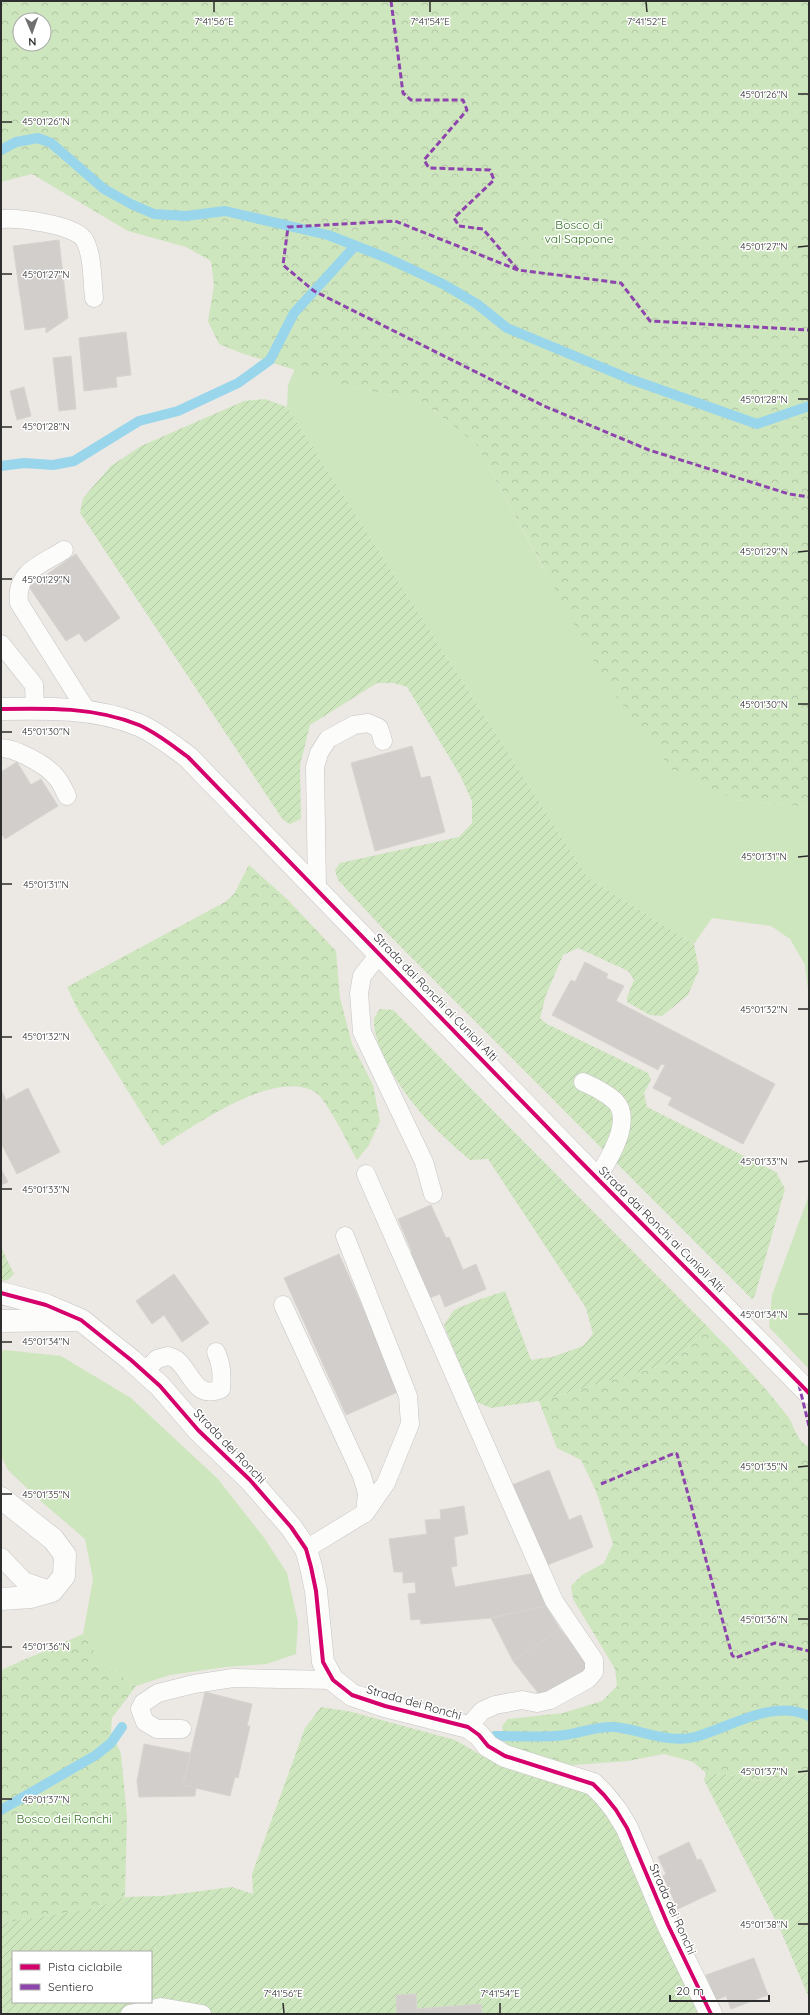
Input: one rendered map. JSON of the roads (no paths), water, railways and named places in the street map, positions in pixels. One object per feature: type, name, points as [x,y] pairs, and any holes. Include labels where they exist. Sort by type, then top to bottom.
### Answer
[{"type":"street","name":"Strada dai Ronchi ai Cunioli Alti","points":[[1,709],[60,708],[87,711],[140,725],[188,757],[317,888],[597,1178],[809,1393]]},
{"type":"street","name":"Strada dei Ronchi","points":[[1,1293],[46,1305],[81,1320],[160,1386],[198,1430],[250,1480],[291,1527],[306,1549],[316,1590],[322,1662],[333,1680],[352,1695],[385,1706],[468,1727],[479,1735],[488,1746],[505,1756],[593,1784],[604,1795],[616,1810],[627,1828],[675,1938],[711,2014]]},
{"type":"street","points":[[1,1321],[81,1320]]},
{"type":"street","points":[[1,1498],[53,1539],[65,1555],[64,1576],[52,1591],[31,1597],[1,1599]]},
{"type":"lane","points":[[1,220],[53,224],[72,230],[85,239],[90,254],[94,298]]},
{"type":"lane","points":[[64,550],[24,575],[18,591],[19,603],[87,711]]},
{"type":"lane","points":[[1,644],[34,685],[35,708]]},
{"type":"lane","points":[[317,888],[315,766],[319,753],[328,739],[354,724],[368,723],[379,728],[383,740]]},
{"type":"lane","points":[[1,748],[8,748],[34,760],[56,776],[67,796]]},
{"type":"lane","points":[[380,953],[362,976],[359,993],[362,1032],[424,1162],[433,1194]]},
{"type":"lane","points":[[583,1082],[600,1090],[616,1102],[623,1118],[617,1142],[608,1161],[597,1178]]},
{"type":"lane","points":[[366,1174],[554,1601],[594,1660],[594,1672],[588,1679],[550,1700],[537,1703],[522,1700],[495,1705],[482,1711],[468,1727]]},
{"type":"lane","points":[[306,1549],[365,1513],[386,1483],[410,1424],[408,1396],[345,1236]]},
{"type":"lane","points":[[283,1305],[362,1476],[367,1493],[365,1513]]},
{"type":"lane","points":[[144,1372],[157,1360],[168,1356],[177,1360],[190,1379],[203,1391],[212,1393],[221,1389],[222,1373],[220,1360],[216,1352]]},
{"type":"lane","points":[[1,1557],[24,1581],[52,1591]]},
{"type":"lane","points":[[182,1729],[157,1729],[145,1722],[140,1709],[142,1702],[158,1693],[194,1684],[233,1678],[333,1680]]},
{"type":"lane","points":[[130,2014],[161,2007],[202,2014]]},
{"type":"waterway","points":[[1,150],[16,142],[38,138],[51,143],[104,189],[131,204],[154,214],[186,216],[225,211],[328,235],[387,258],[443,284],[477,304],[507,328],[630,379],[757,424],[809,406]]},
{"type":"waterway","points":[[1,466],[24,463],[53,465],[74,461],[139,421],[178,411],[238,383],[270,360],[294,313],[355,246]]},
{"type":"waterway","points":[[495,1736],[556,1736],[613,1727],[675,1739],[685,1739],[708,1733],[751,1716],[766,1712],[781,1710],[795,1711],[809,1716]]},
{"type":"waterway","points":[[1,1810],[96,1755],[111,1743],[122,1727]]},
{"type":"park label","name":"Bosco di val Sappone","points":[[579,231]]},
{"type":"park label","name":"Bosco dei Ronchi","points":[[64,1818]]}]
